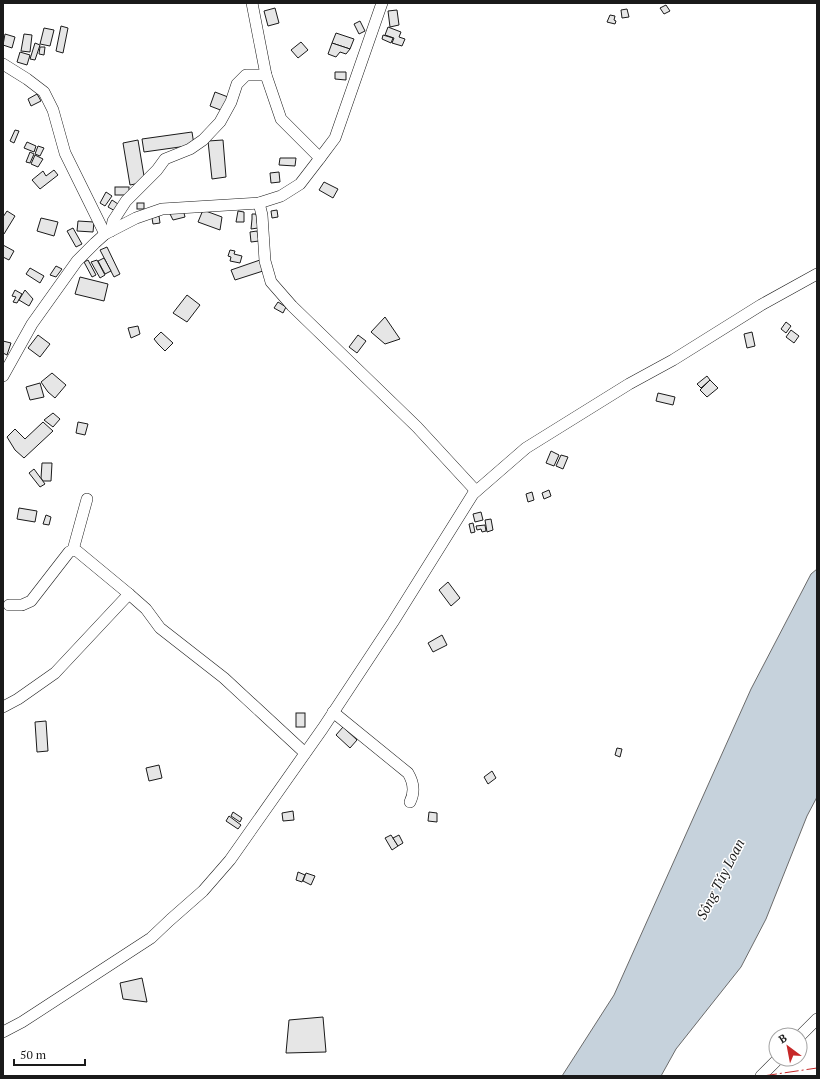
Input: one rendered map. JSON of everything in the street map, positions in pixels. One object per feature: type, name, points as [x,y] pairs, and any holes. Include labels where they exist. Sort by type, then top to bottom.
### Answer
[{"type":"street","points":[[252,3],[266,75],[281,119],[320,158]]},
{"type":"street","points":[[3,376],[32,324],[68,274],[94,243],[108,232],[136,218],[162,209],[259,203],[281,196],[300,184],[335,138],[382,3]]},
{"type":"street","points":[[3,64],[44,92],[53,110],[65,153],[108,232]]},
{"type":"street","points":[[108,232],[126,201],[157,170],[165,159],[190,149],[203,140],[220,122],[231,102],[237,84],[246,75],[266,75]]},
{"type":"street","points":[[259,203],[262,215],[265,261],[271,282],[292,306],[417,427],[476,491]]},
{"type":"street","points":[[3,1032],[22,1022],[151,938],[203,891],[230,860],[333,712],[393,622],[476,491],[532,444],[760,305],[817,274]]},
{"type":"street","points":[[9,605],[22,606],[31,601],[69,552],[73,550],[87,499]]},
{"type":"street","points":[[73,550],[77,551],[129,594],[146,609],[160,628],[224,678],[305,753]]},
{"type":"street","points":[[3,707],[18,699],[55,673],[129,594]]},
{"type":"street","points":[[333,712],[408,773],[413,784],[414,791],[410,802]]},
{"type":"street","points":[[808,1028],[817,1019]]},
{"type":"street","points":[[761,1076],[770,1067]]},
{"type":"water","name":"Sông Túy Loan","points":[[817,569],[817,797],[807,816],[766,919],[741,967],[676,1049],[661,1076],[562,1076],[614,995],[751,689],[811,574]]},
{"type":"building","points":[[666,5],[670,11],[664,14],[660,8]]},
{"type":"building","points":[[275,8],[279,23],[268,26],[264,11]]},
{"type":"building","points":[[627,9],[629,17],[622,18],[621,10]]},
{"type":"building","points":[[397,10],[399,25],[390,27],[388,11]]},
{"type":"building","points":[[610,15],[615,16],[615,24],[607,22]]},
{"type":"building","points":[[360,21],[365,31],[359,34],[354,24]]},
{"type":"building","points":[[61,26],[68,28],[63,53],[56,51]]},
{"type":"building","points":[[388,27],[401,32],[399,37],[405,39],[402,46],[392,43],[394,38],[385,35]]},
{"type":"building","points":[[44,28],[54,30],[50,46],[40,44]]},
{"type":"building","points":[[336,33],[354,39],[350,49],[332,43]]},
{"type":"building","points":[[5,34],[15,37],[12,48],[3,45]]},
{"type":"building","points":[[24,34],[32,35],[30,52],[21,51]]},
{"type":"building","points":[[383,35],[393,38],[391,43],[382,39]]},
{"type":"building","points":[[301,42],[308,50],[298,58],[291,50]]},
{"type":"building","points":[[35,43],[40,45],[35,60],[30,59]]},
{"type":"building","points":[[332,43],[350,49],[346,54],[340,52],[336,57],[328,54]]},
{"type":"building","points":[[40,47],[45,47],[44,55],[39,54]]},
{"type":"building","points":[[20,52],[30,55],[27,65],[17,62]]},
{"type":"building","points":[[335,72],[346,72],[346,80],[335,79]]},
{"type":"building","points":[[215,92],[228,97],[223,111],[210,106]]},
{"type":"building","points":[[37,94],[41,101],[31,106],[28,99]]},
{"type":"building","points":[[15,130],[19,131],[14,143],[10,141]]},
{"type":"building","points":[[192,132],[194,145],[144,152],[142,139]]},
{"type":"building","points":[[138,140],[145,182],[130,185],[123,143]]},
{"type":"building","points":[[223,140],[226,177],[212,179],[208,141]]},
{"type":"building","points":[[27,142],[36,146],[34,152],[24,148]]},
{"type":"building","points":[[38,146],[44,148],[40,156],[35,154]]},
{"type":"building","points":[[30,152],[34,154],[30,163],[26,162]]},
{"type":"building","points":[[35,155],[43,159],[38,167],[31,164]]},
{"type":"building","points":[[280,158],[296,158],[295,166],[279,165]]},
{"type":"building","points":[[54,170],[58,175],[40,189],[32,180],[43,171],[46,176]]},
{"type":"building","points":[[279,172],[280,182],[271,183],[270,173]]},
{"type":"building","points":[[324,182],[338,189],[333,198],[319,190]]},
{"type":"building","points":[[115,187],[129,187],[129,195],[115,195]]},
{"type":"building","points":[[106,192],[112,196],[105,206],[100,203]]},
{"type":"building","points":[[112,200],[121,206],[117,212],[108,207]]},
{"type":"building","points":[[137,203],[144,203],[144,209],[137,209]]},
{"type":"building","points":[[183,209],[185,217],[173,220],[169,212]]},
{"type":"building","points":[[203,210],[222,217],[220,230],[198,222]]},
{"type":"building","points":[[277,210],[278,217],[272,218],[271,211]]},
{"type":"building","points":[[7,211],[15,216],[4,234],[3,217]]},
{"type":"building","points":[[238,211],[244,212],[244,222],[236,222]]},
{"type":"building","points":[[252,214],[256,214],[258,228],[251,229]]},
{"type":"building","points":[[159,216],[160,223],[153,224],[152,218]]},
{"type":"building","points":[[41,218],[58,222],[54,236],[37,231]]},
{"type":"building","points":[[78,221],[94,222],[93,232],[77,231]]},
{"type":"building","points":[[73,228],[82,244],[76,247],[67,231]]},
{"type":"building","points":[[257,231],[259,241],[251,242],[250,232]]},
{"type":"building","points":[[3,245],[14,251],[9,260],[3,257]]},
{"type":"building","points":[[107,247],[120,274],[114,277],[100,250]]},
{"type":"building","points":[[230,250],[235,251],[234,254],[242,256],[240,263],[230,261],[231,257],[228,256]]},
{"type":"building","points":[[104,258],[111,271],[105,274],[98,261]]},
{"type":"building","points":[[88,260],[96,275],[92,277],[84,262]]},
{"type":"building","points":[[97,260],[105,275],[100,278],[91,262]]},
{"type":"building","points":[[260,260],[263,271],[235,280],[231,270]]},
{"type":"building","points":[[56,266],[62,269],[56,277],[50,275]]},
{"type":"building","points":[[30,268],[44,276],[40,283],[26,274]]},
{"type":"building","points":[[80,277],[108,284],[104,301],[75,294]]},
{"type":"building","points":[[15,290],[22,294],[17,303],[13,302],[16,297],[12,296]]},
{"type":"building","points":[[25,290],[33,299],[29,306],[19,300]]},
{"type":"building","points":[[187,295],[200,305],[187,322],[173,313]]},
{"type":"building","points":[[278,302],[286,307],[283,313],[274,308]]},
{"type":"building","points":[[385,317],[400,339],[385,344],[371,332]]},
{"type":"building","points":[[786,322],[791,326],[786,333],[781,329]]},
{"type":"building","points":[[138,326],[140,334],[131,338],[128,328]]},
{"type":"building","points":[[791,330],[799,336],[794,343],[786,337]]},
{"type":"building","points":[[161,332],[173,343],[165,351],[154,339]]},
{"type":"building","points":[[752,332],[755,346],[747,348],[744,334]]},
{"type":"building","points":[[38,335],[50,344],[40,357],[28,348]]},
{"type":"building","points":[[358,335],[366,341],[357,353],[349,347]]},
{"type":"building","points":[[3,341],[11,343],[7,355],[3,353]]},
{"type":"building","points":[[52,373],[66,385],[55,398],[48,392],[41,382]]},
{"type":"building","points":[[707,376],[710,380],[701,388],[697,384]]},
{"type":"building","points":[[710,380],[718,388],[707,397],[700,390]]},
{"type":"building","points":[[40,383],[44,397],[30,400],[26,387]]},
{"type":"building","points":[[658,393],[675,397],[673,405],[656,401]]},
{"type":"building","points":[[53,413],[60,419],[53,427],[44,420]]},
{"type":"building","points":[[43,422],[53,431],[24,458],[15,450],[7,437],[15,429],[25,439]]},
{"type":"building","points":[[78,422],[88,424],[85,435],[76,433]]},
{"type":"building","points":[[551,451],[559,455],[554,466],[546,463]]},
{"type":"building","points":[[561,455],[568,457],[563,469],[556,466]]},
{"type":"building","points":[[42,463],[52,463],[51,481],[43,481],[41,478]]},
{"type":"building","points":[[34,469],[45,484],[40,487],[29,473]]},
{"type":"building","points":[[549,490],[551,496],[544,499],[542,493]]},
{"type":"building","points":[[532,492],[534,500],[528,502],[526,494]]},
{"type":"building","points":[[19,508],[37,511],[35,522],[17,519]]},
{"type":"building","points":[[481,512],[483,520],[475,522],[473,514]]},
{"type":"building","points":[[46,515],[51,517],[49,525],[43,524]]},
{"type":"building","points":[[491,519],[493,530],[487,532],[485,520]]},
{"type":"building","points":[[473,523],[475,532],[471,533],[469,524]]},
{"type":"building","points":[[485,525],[486,531],[482,532],[481,529],[477,530],[476,526]]},
{"type":"building","points":[[448,582],[460,598],[451,606],[439,590]]},
{"type":"building","points":[[442,635],[447,645],[433,652],[428,643]]},
{"type":"building","points":[[296,713],[305,713],[305,727],[296,727]]},
{"type":"building","points":[[46,721],[48,751],[37,752],[35,722]]},
{"type":"building","points":[[343,727],[357,740],[350,748],[336,735]]},
{"type":"building","points":[[617,748],[622,749],[620,757],[615,755]]},
{"type":"building","points":[[159,765],[162,778],[149,781],[146,768]]},
{"type":"building","points":[[492,771],[496,778],[488,784],[484,777]]},
{"type":"building","points":[[293,811],[294,820],[283,821],[282,813]]},
{"type":"building","points":[[233,812],[242,818],[240,822],[231,816]]},
{"type":"building","points":[[429,812],[437,813],[437,822],[428,821]]},
{"type":"building","points":[[229,816],[241,825],[238,829],[226,821]]},
{"type":"building","points":[[391,835],[398,846],[392,850],[385,838]]},
{"type":"building","points":[[399,835],[403,843],[398,846],[393,838]]},
{"type":"building","points":[[298,872],[305,875],[302,882],[296,880]]},
{"type":"building","points":[[306,873],[315,876],[311,885],[303,881]]},
{"type":"building","points":[[142,978],[147,1002],[123,999],[120,983]]},
{"type":"building","points":[[323,1017],[326,1052],[286,1053],[289,1020]]},
{"type":"power","points":[[763,1076],[817,1068]]}]
